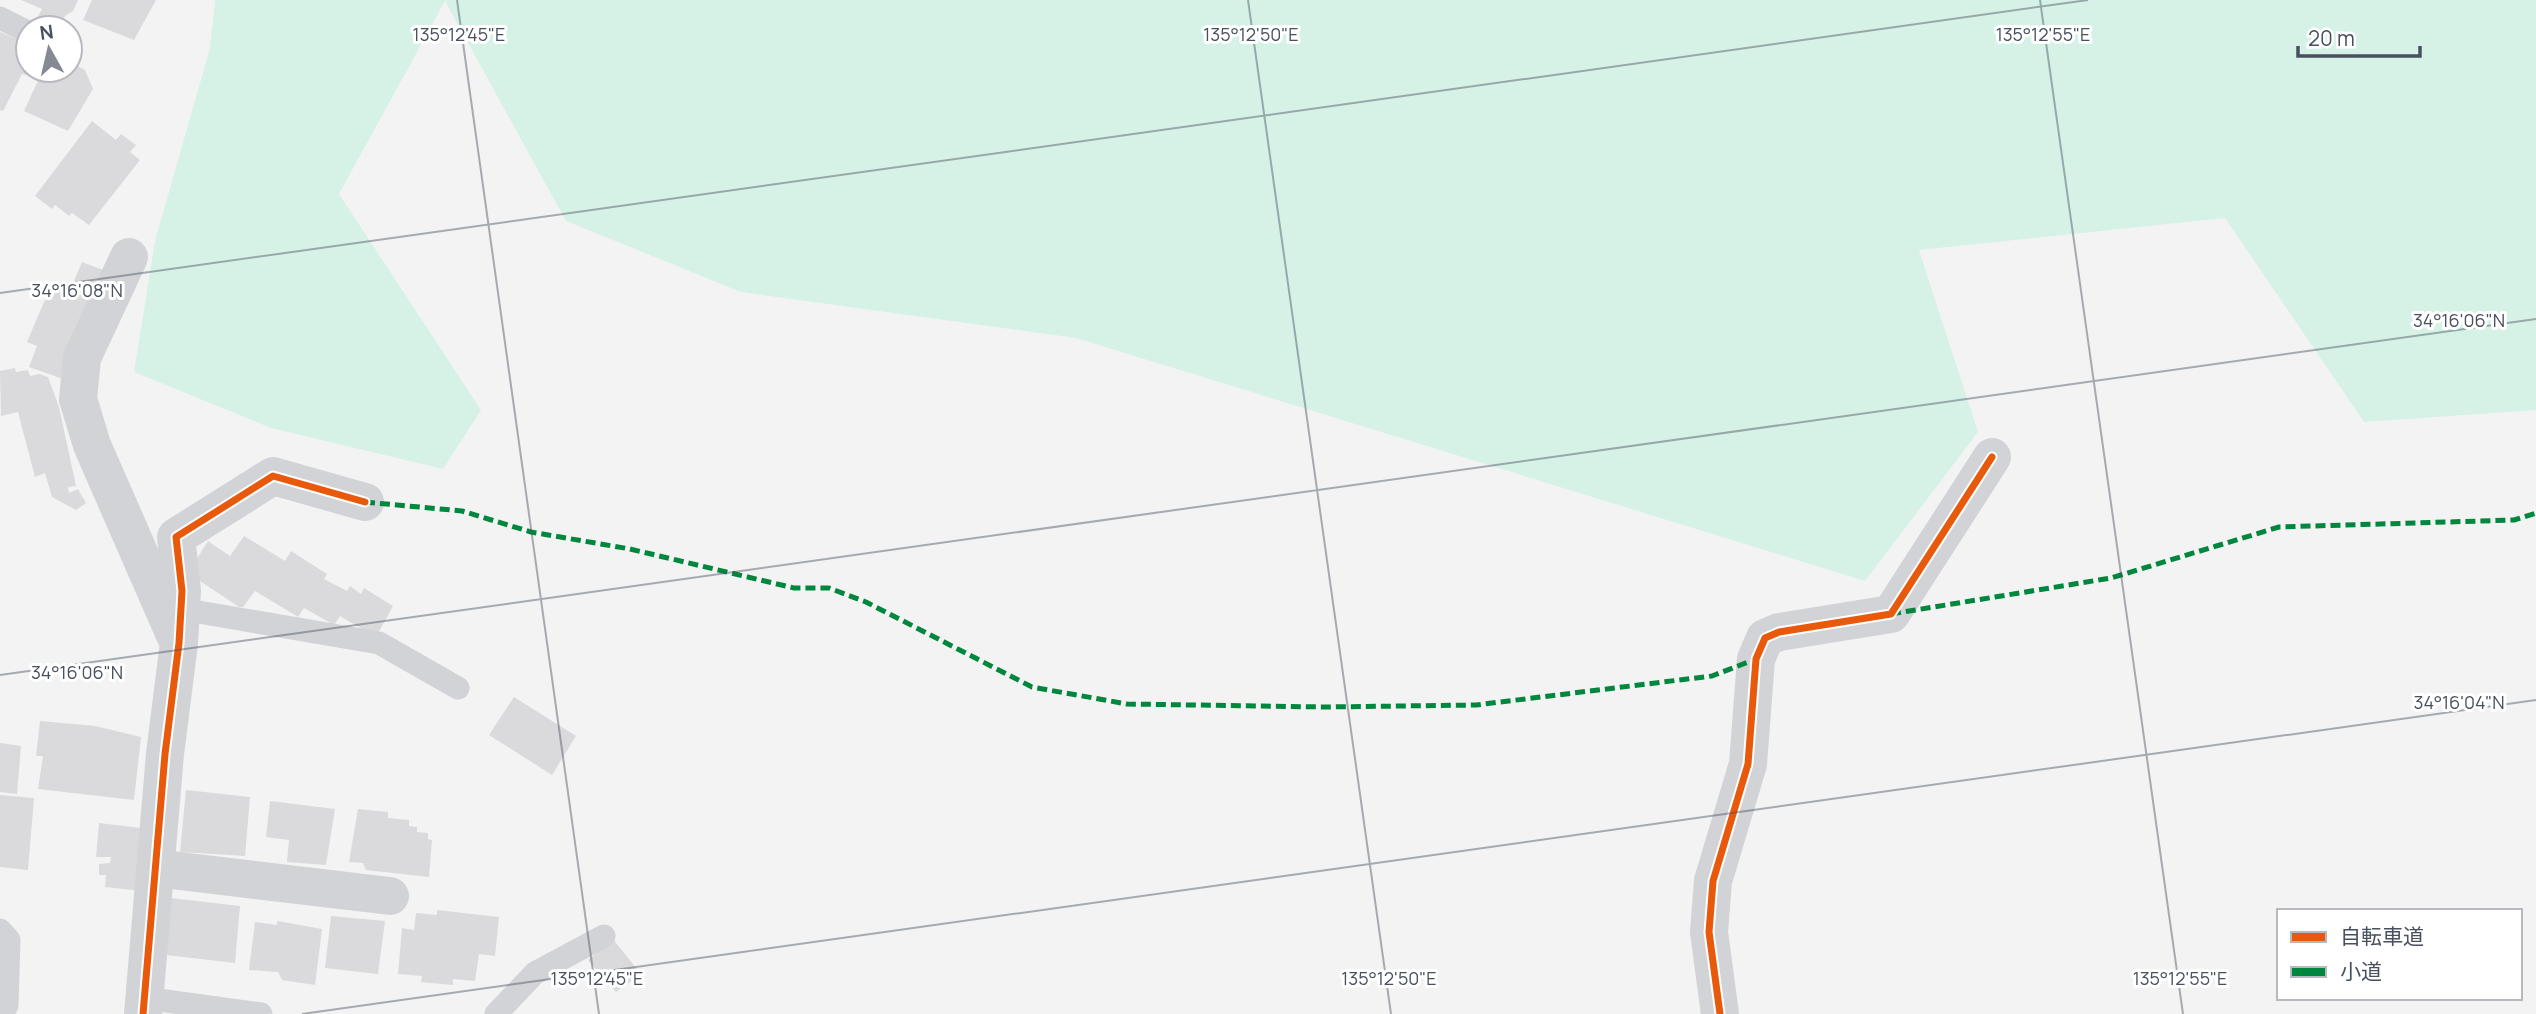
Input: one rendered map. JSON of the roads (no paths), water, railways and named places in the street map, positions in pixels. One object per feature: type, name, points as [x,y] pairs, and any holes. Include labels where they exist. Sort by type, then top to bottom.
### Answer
[{"type":"street","points":[[129,257],[82,358],[78,399],[92,445],[180,626]]},
{"type":"street","points":[[1720,1014],[1709,932],[1713,881],[1748,764],[1755,659],[1765,638],[1779,632],[1891,614],[1992,457]]},
{"type":"street","points":[[143,1006],[180,626],[176,537],[273,476],[365,502]]},
{"type":"street","points":[[155,868],[390,896]]},
{"type":"lane","points":[[180,626],[379,643],[458,688]]},
{"type":"lane","points":[[0,930],[9,940],[7,1006]]},
{"type":"lane","points":[[496,1014],[535,973],[604,936]]},
{"type":"lane","points":[[143,1006],[261,1014]]}]
